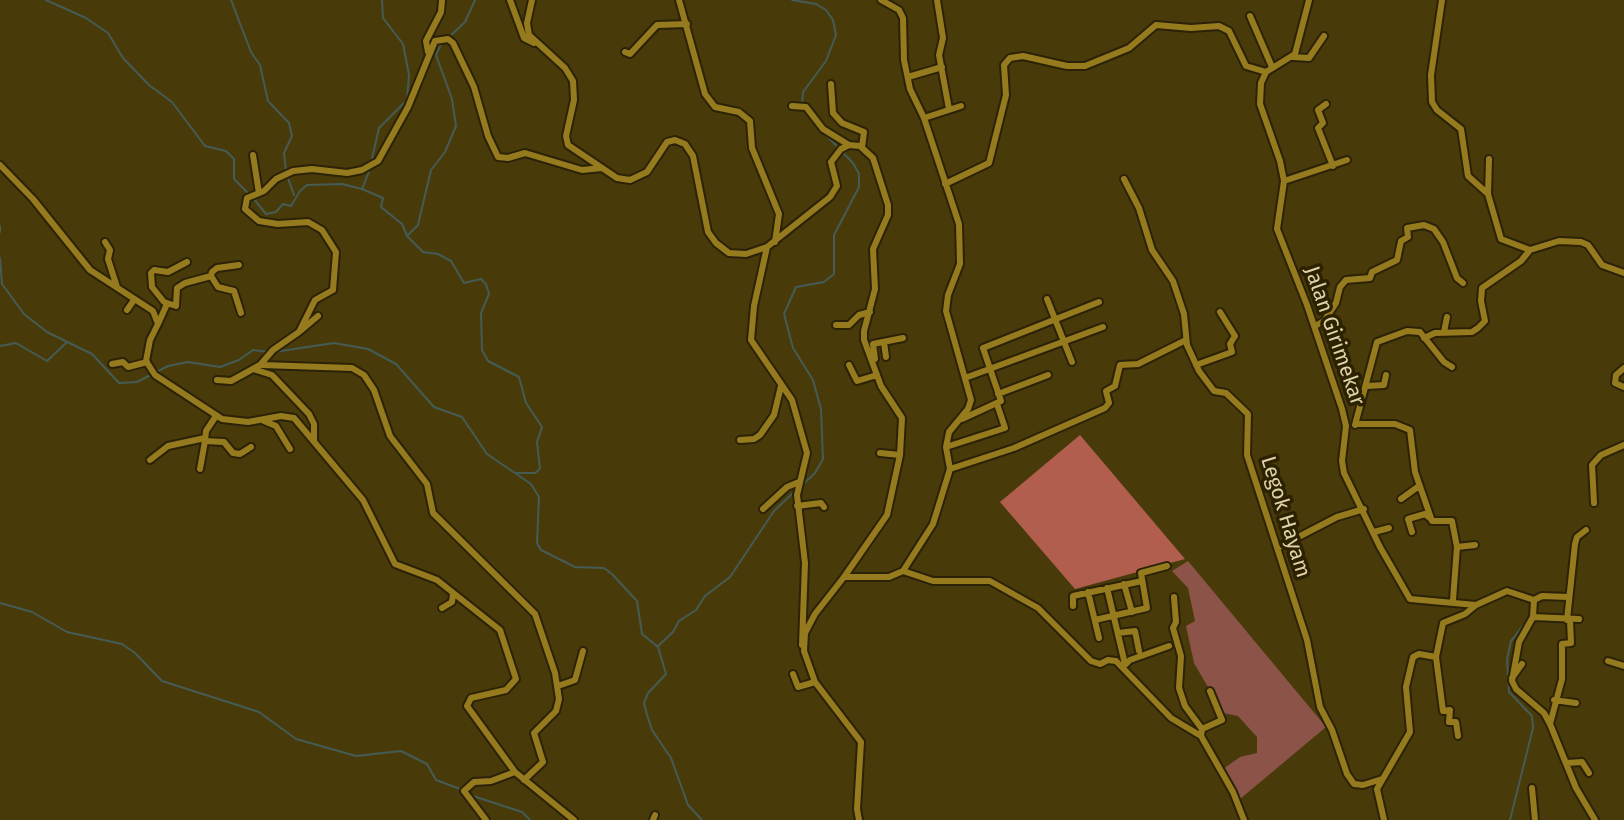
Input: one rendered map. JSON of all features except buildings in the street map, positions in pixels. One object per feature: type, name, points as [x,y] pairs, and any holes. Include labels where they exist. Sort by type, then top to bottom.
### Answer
[{"type":"street","points":[[428,52],[426,41],[441,12],[442,0]]},
{"type":"street","points":[[510,0],[524,38],[536,43]]},
{"type":"street","points":[[532,0],[527,29],[536,43],[565,68],[573,81],[574,100],[566,136],[568,145],[623,179],[640,178],[652,166],[662,148],[671,140],[679,141],[693,156],[705,221],[716,243],[729,253],[740,255],[775,242],[835,191],[837,186],[832,158],[849,145]]},
{"type":"street","points":[[679,0],[710,102],[720,110],[743,114],[750,121],[752,148],[779,214],[775,242]]},
{"type":"street","points":[[844,577],[889,577],[903,571],[933,524],[950,469],[946,447],[949,432],[971,404],[946,311],[948,295],[960,261],[959,224],[908,77],[904,60],[906,30],[902,13],[895,4],[881,0]]},
{"type":"street","points":[[937,0],[943,33],[939,51],[949,109]]},
{"type":"street","points":[[1293,57],[1309,0]]},
{"type":"street","points":[[1442,0],[1431,75],[1432,102],[1437,110],[1461,129],[1468,176],[1488,194]]},
{"type":"street","points":[[1250,16],[1269,69]]},
{"type":"street","points":[[625,52],[630,54],[657,25],[687,24]]},
{"type":"street","points":[[945,184],[989,163],[1006,95],[1004,65],[1010,58],[1023,56],[1067,66],[1085,66],[1129,48],[1156,25],[1191,29],[1219,26],[1229,32],[1246,66],[1269,69],[1293,57],[1309,58],[1324,36]]},
{"type":"street","points":[[299,332],[311,305],[333,290],[336,252],[316,225],[300,222],[269,223],[254,218],[245,205],[254,195],[293,171],[312,169],[347,173],[362,170],[378,161],[408,107],[428,52],[438,40],[448,39],[453,43],[474,87],[488,136],[498,157],[503,159],[525,153],[583,170],[602,168]]},
{"type":"street","points":[[908,77],[942,67]]},
{"type":"street","name":"Jalan Girimekar","points":[[1269,69],[1261,83],[1260,104],[1280,161],[1284,181],[1278,229],[1315,326],[1346,426],[1342,467],[1410,598],[1453,600],[1476,605]]},
{"type":"street","points":[[831,84],[833,113],[842,123],[864,132],[863,147]]},
{"type":"street","points":[[1326,104],[1318,110],[1323,123],[1318,128],[1333,166]]},
{"type":"street","points":[[792,106],[806,107],[823,129],[849,145],[863,147],[873,158],[888,205],[888,215],[873,249],[876,289],[864,340],[877,375],[902,418],[900,455],[887,515],[808,625],[804,651]]},
{"type":"street","points":[[924,118],[961,106]]},
{"type":"street","points":[[253,155],[254,195]]},
{"type":"street","points":[[1489,159],[1488,194],[1501,239],[1530,250]]},
{"type":"street","points":[[1284,181],[1347,160]]},
{"type":"street","points":[[0,165],[33,199],[82,262],[153,312],[158,324]]},
{"type":"street","name":"Legok Hayam","points":[[1124,179],[1139,208],[1152,250],[1173,281],[1183,306],[1186,340],[1196,365],[1212,389],[1228,395],[1248,414],[1247,455],[1307,640],[1320,707],[1332,730],[1347,774],[1354,783],[1363,785],[1381,779]]},
{"type":"street","points":[[1315,326],[1324,321],[1346,280],[1370,278],[1372,272],[1397,260],[1401,242],[1408,237],[1407,228],[1424,226],[1434,229],[1443,242],[1457,278],[1463,283]]},
{"type":"street","points":[[1485,321],[1481,301],[1482,288],[1521,261],[1530,250],[1559,241],[1581,242],[1588,244],[1602,265],[1624,273]]},
{"type":"street","points":[[105,242],[110,250],[108,259],[118,289]]},
{"type":"street","points":[[766,247],[754,306],[751,340],[792,400],[807,453],[799,482],[797,506],[805,563],[800,633],[816,682],[861,742],[859,820]]},
{"type":"street","points":[[187,262],[168,272],[154,270],[151,273],[152,287],[167,304],[177,306],[177,290],[183,284],[211,276]]},
{"type":"street","points":[[239,265],[217,268],[212,271],[211,276],[216,286],[233,291],[241,313]]},
{"type":"street","points":[[1047,299],[1072,362]]},
{"type":"street","points":[[127,310],[134,300]]},
{"type":"street","points":[[957,421],[1001,401],[983,348],[1099,302]]},
{"type":"street","points":[[151,369],[150,340],[167,304]]},
{"type":"street","points":[[836,325],[850,324],[859,314],[870,312]]},
{"type":"street","points":[[1196,365],[1232,352],[1230,344],[1235,336],[1220,312]]},
{"type":"street","points":[[256,367],[318,316]]},
{"type":"street","points":[[1444,332],[1447,317]]},
{"type":"street","points":[[1424,338],[1444,332],[1472,332],[1494,317]]},
{"type":"street","points":[[965,378],[1102,327]]},
{"type":"street","points":[[1357,424],[1375,343],[1407,331],[1420,332],[1444,362],[1452,367]]},
{"type":"street","points":[[873,363],[873,344],[902,338]]},
{"type":"street","points":[[950,469],[1014,448],[1105,408],[1109,403],[1106,391],[1115,386],[1120,365],[1138,364],[1186,340]]},
{"type":"street","points":[[884,342],[887,357]]},
{"type":"street","points":[[113,364],[123,362],[128,366],[151,369],[216,416],[235,422],[262,421],[281,416],[294,418],[363,500],[395,564],[437,580],[500,630],[506,640],[516,674],[513,685],[506,690],[471,698],[467,706],[515,772],[574,820]]},
{"type":"street","points":[[218,380],[227,382],[256,367],[274,363],[306,369],[352,368],[369,380],[390,436],[427,484],[433,513],[535,614],[558,686],[556,711],[534,733],[543,762],[524,780]]},
{"type":"street","points":[[849,365],[857,381],[877,375]]},
{"type":"street","points":[[256,367],[272,376],[309,414],[314,424],[314,443]]},
{"type":"street","points":[[1624,368],[1616,375],[1615,383],[1624,387]]},
{"type":"street","points":[[1367,386],[1384,385],[1386,374]]},
{"type":"street","points":[[998,394],[1048,375]]},
{"type":"street","points":[[740,440],[754,439],[760,435],[776,410],[781,386]]},
{"type":"street","points":[[946,447],[1005,428],[997,404]]},
{"type":"street","points":[[200,469],[205,439],[216,416]]},
{"type":"street","points":[[262,421],[276,426],[290,449]]},
{"type":"street","points":[[1346,426],[1395,424],[1410,430],[1419,486],[1432,521]]},
{"type":"street","points":[[150,460],[168,446],[205,439],[225,442],[233,453],[240,454],[251,447]]},
{"type":"street","points":[[1594,503],[1591,465],[1601,455],[1624,444]]},
{"type":"street","points":[[880,453],[900,455]]},
{"type":"street","points":[[763,509],[787,487],[799,482]]},
{"type":"street","points":[[1401,499],[1419,486]]},
{"type":"street","points":[[797,506],[821,503],[824,506]]},
{"type":"street","points":[[1279,547],[1337,517],[1364,509]]},
{"type":"street","points":[[1412,533],[1408,519],[1426,514],[1432,521],[1452,521],[1457,547],[1453,600]]},
{"type":"street","points":[[1374,532],[1389,528]]},
{"type":"street","points":[[1550,724],[1554,700],[1562,679],[1562,645],[1571,643],[1568,597],[1575,544],[1586,530]]},
{"type":"street","points":[[1457,547],[1475,545]]},
{"type":"street","points":[[1095,620],[1148,606],[1142,581],[1143,570],[1167,566]]},
{"type":"street","points":[[903,571],[933,581],[990,581],[1038,608],[1091,661],[1100,664],[1113,660],[1124,666],[1171,718],[1201,733]]},
{"type":"street","points":[[1073,606],[1073,596],[1142,581]]},
{"type":"street","points":[[1124,584],[1132,612]]},
{"type":"street","points":[[1107,588],[1124,666]]},
{"type":"street","points":[[1458,736],[1456,722],[1449,722],[1450,710],[1443,711],[1436,657],[1443,623],[1507,591],[1534,600],[1542,597],[1568,597]]},
{"type":"street","points":[[1088,592],[1099,638]]},
{"type":"street","points":[[442,608],[452,602],[453,594]]},
{"type":"street","points":[[1174,597],[1176,622],[1173,628],[1181,656],[1179,688],[1185,706],[1233,792],[1244,820]]},
{"type":"street","points":[[1534,600],[1533,617],[1518,642],[1512,678],[1516,690],[1544,713],[1576,788],[1595,820]]},
{"type":"street","points":[[1533,617],[1579,619]]},
{"type":"street","points":[[1118,633],[1133,630],[1139,651]]},
{"type":"street","points":[[1124,666],[1169,646]]},
{"type":"street","points":[[558,686],[575,680],[583,651]]},
{"type":"street","points":[[1384,820],[1377,789],[1410,732],[1406,687],[1413,657],[1419,654],[1436,657]]},
{"type":"street","points":[[1608,661],[1624,666]]},
{"type":"street","points":[[1512,678],[1522,664]]},
{"type":"street","points":[[793,674],[799,687],[816,682]]},
{"type":"street","points":[[1201,733],[1222,720],[1210,691]]},
{"type":"street","points":[[1554,700],[1576,703]]},
{"type":"street","points":[[1547,749],[1558,747]]},
{"type":"street","points":[[1566,762],[1582,762],[1589,774]]},
{"type":"street","points":[[486,820],[464,791],[474,782],[491,781],[515,772]]},
{"type":"street","points":[[1532,788],[1535,820]]},
{"type":"street","points":[[1566,790],[1576,788]]},
{"type":"shaded area","points":[[1080,435],[1185,559],[1075,589],[1000,502]]},
{"type":"shaded area","points":[[1188,561],[1326,727],[1240,799],[1223,769],[1240,757],[1257,753],[1257,737],[1238,716],[1223,713],[1194,663],[1186,626],[1195,621],[1188,588],[1172,571]]},
{"type":"waterway","points":[[46,0],[86,18],[108,33],[123,58],[149,85],[172,102],[205,146],[226,151],[234,159],[234,179],[249,194]]},
{"type":"waterway","points":[[231,0],[251,52],[260,65],[268,101],[289,123],[292,136],[284,153],[286,172]]},
{"type":"waterway","points":[[371,163],[379,128],[407,100],[409,75],[403,44],[383,18],[382,0]]},
{"type":"waterway","points":[[448,38],[465,22],[475,0]]},
{"type":"waterway","points":[[792,0],[816,4],[826,10],[833,20],[836,35],[826,61],[803,92],[802,104]]},
{"type":"waterway","points":[[407,236],[418,225],[431,170],[445,152],[456,126],[452,99],[436,55],[441,44]]},
{"type":"waterway","points":[[804,109],[815,124]]},
{"type":"waterway","points":[[800,487],[815,473],[823,459],[821,409],[813,380],[793,348],[784,314],[796,287],[824,282],[834,274],[834,235],[859,187],[859,174],[853,163],[824,133]]},
{"type":"waterway","points":[[362,189],[370,169]]},
{"type":"waterway","points":[[288,178],[294,195]]},
{"type":"waterway","points":[[253,198],[266,214],[276,212],[283,204],[291,206],[307,185],[342,184],[362,189],[383,198],[381,207],[402,224],[407,236],[423,252],[438,254],[451,261],[464,283],[481,279],[486,284],[489,294],[481,313],[482,350],[488,361],[519,377],[526,403],[542,427],[537,442],[540,469],[535,473],[517,473]]},
{"type":"waterway","points":[[0,226],[0,232]]},
{"type":"waterway","points":[[0,258],[2,284],[24,314],[47,332],[92,354],[119,383],[137,382],[168,366],[188,362],[220,367],[239,360],[253,350],[268,352]]},
{"type":"waterway","points":[[0,346],[16,343],[47,361],[66,343]]},
{"type":"waterway","points":[[274,352],[334,343],[368,349],[396,364],[434,407],[462,417],[487,454],[531,484],[539,497],[537,543],[541,550],[575,567],[604,568],[637,601],[642,634],[658,647],[666,674],[648,693],[644,703],[647,715],[652,730],[671,758],[688,805],[702,820]]},
{"type":"waterway","points":[[658,646],[673,632],[679,621],[696,610],[705,596],[730,577],[774,511],[796,490]]},
{"type":"waterway","points":[[0,603],[32,612],[67,632],[122,644],[135,653],[162,681],[259,712],[296,739],[356,756],[401,751],[427,764],[436,780],[463,790]]},
{"type":"waterway","points":[[1510,820],[1533,728],[1532,716],[1509,692],[1507,659],[1511,641],[1528,620],[1531,609]]},
{"type":"waterway","points":[[470,795],[522,812],[530,820]]}]
